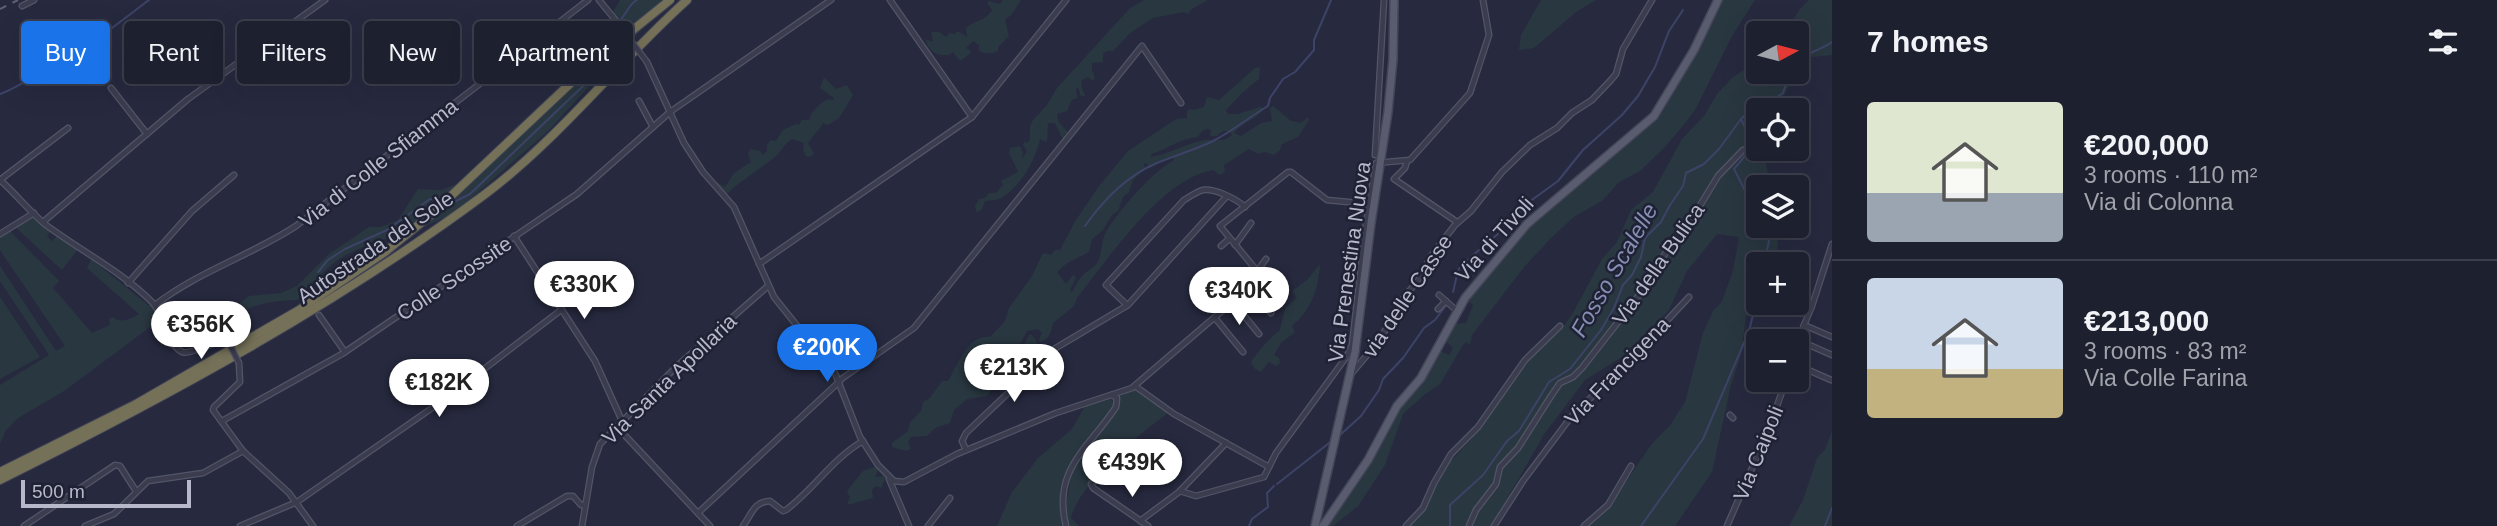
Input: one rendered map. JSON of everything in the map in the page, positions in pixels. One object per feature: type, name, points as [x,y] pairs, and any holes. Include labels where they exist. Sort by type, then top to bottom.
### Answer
[{"type":"highway","name":"Autostrada del Sole","points":[[0,472],[136,404],[299,310],[385,252],[433,213],[601,55],[670,0]]},
{"type":"highway","name":"Autostrada del Sole","points":[[0,480],[216,367],[399,256],[520,164],[645,38],[687,0]]},
{"type":"main road","name":"Via Prenestina Nuova","points":[[1315,526],[1351,374],[1392,68],[1394,0]]},
{"type":"main road","name":"Via di Tivoli","points":[[1323,526],[1368,460],[1396,408],[1421,378],[1466,296],[1527,224],[1657,113],[1694,50],[1718,0]]},
{"type":"street","points":[[22,6],[34,0]]},
{"type":"street","points":[[43,222],[196,93],[325,0]]},
{"type":"street","name":"Via di Colle Sfiamma","points":[[155,304],[185,282],[303,222],[588,0]]},
{"type":"street","points":[[599,0],[647,62],[695,161],[734,207],[768,286],[784,312],[822,355],[840,381],[863,441],[889,479],[909,526]]},
{"type":"street","name":"Colle Scossite","points":[[222,421],[345,352],[586,187],[670,112],[831,0]]},
{"type":"street","points":[[890,0],[972,117]]},
{"type":"street","points":[[759,264],[972,117],[1066,0]]},
{"type":"street","points":[[1180,491],[1194,496],[1265,476],[1276,453],[1351,349],[1369,204],[1378,158],[1384,0]]},
{"type":"street","points":[[1457,222],[1394,179],[1406,167],[1407,161],[1469,94],[1489,35],[1483,0]]},
{"type":"street","name":"via delle Casse","points":[[1351,374],[1380,340],[1403,299],[1457,222],[1471,211],[1502,172],[1529,147],[1602,91],[1615,75],[1623,50],[1652,0]]},
{"type":"street","points":[[698,513],[840,381],[914,328],[1142,46],[1181,103]]},
{"type":"street","points":[[111,88],[147,134]]},
{"type":"street","points":[[639,101],[653,127]]},
{"type":"street","points":[[68,128],[0,180],[43,222],[155,304],[166,329],[183,352],[223,340],[229,343],[239,363],[240,382],[213,408],[243,451],[297,502],[313,526]]},
{"type":"street","name":"Via della Bulica","points":[[1469,526],[1475,511],[1496,484],[1500,467],[1519,446],[1559,384],[1574,376],[1585,365],[1642,292],[1717,177],[1746,150]]},
{"type":"street","points":[[1378,158],[1407,161]]},
{"type":"street","points":[[889,479],[904,482],[966,450],[1056,413],[1135,386],[1263,276],[1220,227],[1290,172],[1327,200],[1369,204]]},
{"type":"street","points":[[128,283],[192,211],[234,175]]},
{"type":"street","points":[[1127,306],[1107,285],[1184,200],[1205,189],[1245,207]]},
{"type":"street","points":[[966,450],[962,442],[964,435],[1044,355],[1127,306],[1226,197]]},
{"type":"street","points":[[0,234],[34,213]]},
{"type":"street","points":[[1234,245],[1251,223]]},
{"type":"street","points":[[514,236],[595,362],[623,423]]},
{"type":"street","points":[[1222,246],[1229,239]]},
{"type":"street","points":[[1802,329],[1832,244]]},
{"type":"street","points":[[1257,271],[1266,259]]},
{"type":"street","points":[[1244,271],[1251,265]]},
{"type":"street","name":"Via Santa Apollaria","points":[[582,526],[597,449],[667,375],[768,286]]},
{"type":"street","points":[[1250,288],[1271,313]]},
{"type":"street","points":[[1439,295],[1457,311]]},
{"type":"street","name":"Via Francigena","points":[[1494,526],[1523,481],[1575,411],[1619,372],[1689,297]]},
{"type":"street","points":[[1438,309],[1446,301]]},
{"type":"street","points":[[1233,302],[1259,334]]},
{"type":"street","points":[[240,526],[297,502],[445,400],[561,310]]},
{"type":"street","points":[[320,315],[345,352]]},
{"type":"street","points":[[1214,318],[1243,352]]},
{"type":"street","points":[[1804,325],[1832,337]]},
{"type":"street","points":[[1406,526],[1423,509],[1451,454],[1479,426],[1525,360],[1560,326]]},
{"type":"street","points":[[1809,346],[1832,355]]},
{"type":"street","points":[[1809,370],[1831,380]]},
{"type":"street","points":[[1135,386],[1174,414],[1269,467]]},
{"type":"street","name":"Via Caipoli","points":[[1727,526],[1782,392]]},
{"type":"street","points":[[1066,526],[1063,500],[1070,468],[1116,407],[1117,398],[1107,396]]},
{"type":"street","points":[[618,428],[710,526]]},
{"type":"street","points":[[743,526],[753,508],[763,502],[770,501],[786,510],[808,492],[833,463],[863,441]]},
{"type":"street","points":[[1140,520],[1180,491],[1226,443]]},
{"type":"street","points":[[85,526],[114,514],[146,482],[203,473],[243,451]]},
{"type":"street","points":[[24,526],[115,465],[120,466],[136,491]]},
{"type":"street","points":[[1584,526],[1608,505],[1631,466]]},
{"type":"street","points":[[1096,479],[1091,484],[1093,488],[1148,526]]},
{"type":"street","points":[[517,526],[568,495],[585,505]]},
{"type":"street","points":[[928,526],[950,498]]},
{"type":"shaded area","points":[[620,0],[669,0],[633,39],[633,21],[607,21]]},
{"type":"shaded area","points":[[1003,0],[1021,0],[1005,20],[1009,36],[998,47],[998,51],[981,52],[979,45],[973,41],[966,48],[971,51],[970,54],[960,61],[953,52],[940,55],[929,47],[925,39],[933,42],[931,32],[939,32],[946,37],[958,31],[967,37],[966,28],[986,17],[992,10],[987,3],[989,1],[1000,4]]},
{"type":"shaded area","points":[[1144,0],[1208,0],[1188,14],[1184,12],[1153,18],[1130,33],[1112,52],[1110,50],[1103,53],[1103,62],[1092,63],[1095,77],[1093,81],[1088,77],[1082,80],[1081,86],[1086,97],[1080,95],[1079,89],[1076,88],[1077,98],[1072,100],[1067,111],[1057,114],[1058,121],[1069,134],[1065,134],[1063,140],[1055,123],[1048,123],[1047,142],[1040,139],[1035,156],[1021,179],[1001,198],[985,201],[977,213],[975,206],[979,199],[985,198],[989,193],[996,193],[1003,185],[1001,181],[1018,172],[1009,153],[1010,148],[1020,146],[1022,159],[1027,151],[1023,145],[1030,140],[1030,126],[1057,88],[1130,8]]},
{"type":"shaded area","points":[[1541,0],[1596,0],[1576,12],[1534,48],[1519,50],[1521,35]]},
{"type":"shaded area","points":[[1720,0],[1755,0],[1732,36],[1695,110],[1664,148],[1640,171],[1619,182],[1602,201],[1575,216],[1524,267],[1472,335],[1470,345],[1466,342],[1463,345],[1440,384],[1403,414],[1385,465],[1358,506],[1333,526],[1326,526],[1392,417],[1438,350],[1449,355],[1453,348],[1444,339],[1452,324],[1466,323],[1473,305],[1467,300],[1529,227],[1662,113],[1711,24]]},
{"type":"shaded area","points":[[1809,0],[1832,0],[1832,55],[1810,57],[1810,21],[1792,21]]},
{"type":"shaded area","points":[[1260,67],[1259,79],[1226,110],[1228,114],[1238,114],[1260,107],[1264,109],[1234,133],[1241,136],[1261,123],[1272,121],[1270,108],[1273,106],[1291,121],[1301,123],[1308,117],[1309,120],[1298,137],[1282,144],[1274,155],[1265,152],[1258,154],[1249,149],[1224,165],[1225,172],[1220,175],[1213,170],[1194,176],[1174,188],[1120,242],[1077,298],[1074,306],[1053,323],[1046,339],[1040,342],[1042,333],[1038,329],[1027,331],[1018,348],[1009,350],[998,364],[972,360],[970,364],[972,370],[983,374],[987,369],[992,370],[994,376],[1001,376],[1016,360],[1029,335],[1032,335],[1038,347],[1034,357],[1040,359],[1030,370],[1021,371],[1011,380],[996,384],[987,396],[967,399],[954,410],[950,423],[935,428],[927,436],[911,437],[908,442],[911,449],[906,451],[892,447],[892,443],[908,431],[910,422],[921,411],[923,402],[929,399],[942,381],[948,381],[970,345],[982,337],[990,337],[1005,321],[1009,308],[1032,276],[1043,253],[1051,255],[1055,250],[1060,250],[1099,186],[1128,151],[1176,119],[1187,118],[1189,109],[1204,107],[1207,97],[1219,100],[1255,68]],"holes":[[[1207,129],[1211,130],[1210,136],[1217,136],[1223,131],[1229,131],[1232,135],[1222,140],[1198,141],[1151,157],[1151,154],[1198,137]],[[1175,155],[1173,161],[1146,182],[1119,213],[1104,236],[1097,263],[1082,276],[1072,292],[1070,290],[1076,277],[1073,275],[1066,284],[1057,272],[1067,263],[1089,252],[1092,239],[1118,211],[1133,180],[1145,169],[1144,164],[1150,168]]]},
{"type":"shaded area","points":[[1746,68],[1746,84],[1790,84],[1783,98],[1746,98],[1746,161],[1765,161],[1768,175],[1746,175],[1746,238],[1777,238],[1777,252],[1746,252],[1747,315],[1741,355],[1731,385],[1712,472],[1675,526],[1587,526],[1621,489],[1685,402],[1703,333],[1713,311],[1721,303],[1733,271],[1739,237],[1717,234],[1687,271],[1669,310],[1622,357],[1585,380],[1545,433],[1491,526],[1407,526],[1423,511],[1432,496],[1434,478],[1471,440],[1490,406],[1535,350],[1562,329],[1602,259],[1617,242],[1631,210],[1653,192],[1682,139],[1704,116],[1717,94],[1733,77]]},
{"type":"shaded area","points":[[824,77],[836,89],[847,85],[853,95],[839,118],[828,125],[823,123],[811,139],[808,144],[814,153],[810,157],[806,156],[804,143],[792,139],[772,160],[726,196],[715,183],[725,187],[734,173],[751,162],[748,154],[750,149],[760,151],[763,155],[771,140],[776,141],[783,130],[799,125],[802,120],[809,120],[819,105],[828,99],[833,100],[834,98],[820,88]]},
{"type":"shaded area","points":[[576,84],[591,84],[548,131],[454,213],[346,255],[326,270],[297,300],[269,302],[252,307],[231,323],[226,318],[233,308],[249,296],[281,293],[297,286],[329,254],[369,227],[381,227],[398,220],[418,189],[441,190],[479,176]]},
{"type":"shaded area","points":[[33,215],[51,231],[47,236],[52,241],[57,236],[78,249],[62,270],[14,226]]},
{"type":"shaded area","points":[[9,230],[59,281],[53,288],[92,333],[110,325],[109,319],[112,317],[123,320],[139,314],[87,268],[91,259],[148,305],[154,305],[161,319],[64,391],[18,418],[6,430],[0,444],[0,385],[49,355],[0,281],[0,266],[56,351],[65,346],[0,250],[0,236]]},
{"type":"shaded area","points":[[1320,264],[1316,291],[1309,306],[1292,326],[1295,332],[1281,343],[1274,355],[1279,358],[1280,363],[1276,366],[1269,362],[1261,372],[1255,369],[1251,363],[1280,330],[1285,308],[1297,298],[1292,291],[1307,280]]},
{"type":"shaded area","points":[[0,297],[40,357],[0,379]]},
{"type":"shaded area","points":[[1135,388],[1171,411],[1129,444],[1099,474],[1076,504],[1071,518],[1079,526],[1068,526],[1066,505],[1073,467],[1118,407],[1121,394]]},
{"type":"shaded area","points":[[1110,397],[1114,404],[1110,412],[1080,451],[1066,476],[1061,507],[1064,526],[997,526],[1012,492],[1038,458],[1072,429],[1085,406]]},
{"type":"shaded area","points":[[1832,431],[1832,526],[1789,526],[1803,500],[1817,458],[1825,450]]},
{"type":"shaded area","points":[[874,467],[878,470],[875,477],[884,476],[885,479],[881,488],[876,486],[872,490],[873,498],[847,505],[850,497],[847,491],[863,471]]},
{"type":"waterway","points":[[0,94],[42,74],[73,55],[149,0]]},
{"type":"waterway","points":[[619,21],[637,0]]},
{"type":"waterway","points":[[1085,226],[1108,198],[1135,175],[1157,163],[1213,141],[1268,106],[1270,98],[1283,79],[1295,72],[1314,50],[1314,40],[1331,0]]},
{"type":"waterway","points":[[1529,202],[1558,181],[1583,150],[1622,115],[1638,96],[1655,67],[1669,31],[1683,10]]},
{"type":"waterway","name":"Fosso Scalelle","points":[[1810,54],[1832,42]]},
{"type":"waterway","points":[[448,205],[470,194],[585,84]]},
{"type":"waterway","name":"Fosso Scalelle","points":[[1450,526],[1450,505],[1483,475],[1507,441],[1519,431],[1549,382],[1570,369],[1601,330],[1623,285],[1632,275],[1641,257],[1645,238],[1661,222],[1683,186],[1686,173],[1704,164],[1741,119],[1753,108],[1770,102],[1783,93],[1786,84]]},
{"type":"waterway","points":[[1741,119],[1750,146],[1734,169],[1746,193]]},
{"type":"waterway","points":[[318,272],[328,260],[345,249],[387,230],[430,199],[440,198]]},
{"type":"waterway","points":[[1504,226],[1524,207]]},
{"type":"waterway","points":[[1453,292],[1459,269],[1498,234]]},
{"type":"waterway","points":[[1767,252],[1768,238]]},
{"type":"waterway","points":[[1340,435],[1361,416],[1379,390],[1383,379],[1447,304]]},
{"type":"waterway","points":[[1641,526],[1703,439],[1749,331],[1753,315]]},
{"type":"waterway","points":[[1277,484],[1333,440]]},
{"type":"waterway","points":[[1249,526],[1252,519],[1268,507],[1267,493],[1274,486]]},
{"type":"waterway","points":[[1825,526],[1832,508]]},
{"type":"railway","points":[[0,9],[18,0]]}]
